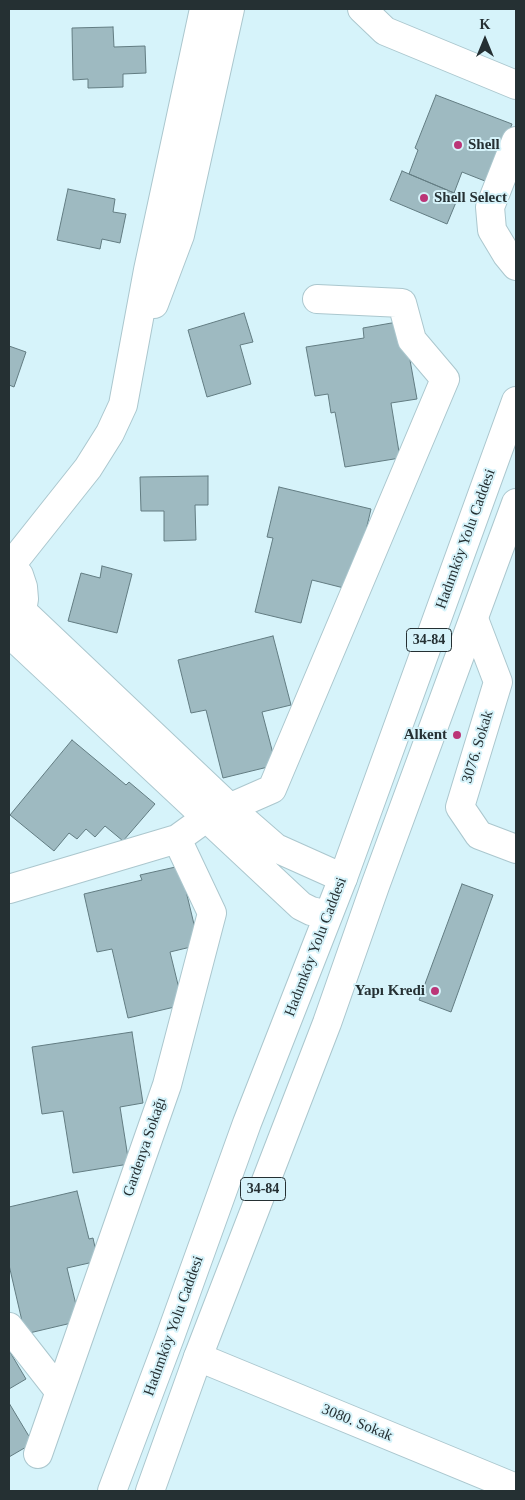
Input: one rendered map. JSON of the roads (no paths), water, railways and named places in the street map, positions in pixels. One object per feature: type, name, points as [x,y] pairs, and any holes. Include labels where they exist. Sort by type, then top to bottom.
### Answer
[{"type":"street","points":[[204,9],[148,270],[123,405],[110,433],[88,468],[10,564],[19,575],[24,587],[24,599],[13,624],[218,813],[301,906],[311,911],[340,913],[368,897],[375,886]]},
{"type":"street","points":[[129,376],[159,288],[180,235],[230,9]]},
{"type":"street","points":[[362,9],[385,31],[516,85]]},
{"type":"street","points":[[516,141],[490,207],[492,230],[516,266]]},
{"type":"street","points":[[9,889],[177,839],[218,813],[272,789],[445,380],[412,340],[402,303],[317,299]]},
{"type":"street","name":"Hadımköy Yolu Caddesi","points":[[112,1491],[170,1337],[247,1122],[340,913],[343,878],[516,402]]},
{"type":"street","name":"34-84","points":[[150,1491],[198,1357],[327,1023],[375,886],[516,503]]},
{"type":"street","name":"3076. Sokak","points":[[474,619],[498,682],[460,807],[480,835],[516,849]]},
{"type":"street","points":[[218,813],[276,848],[343,878]]},
{"type":"street","name":"Gardenya Sokağı","points":[[38,1454],[167,1085],[212,913],[177,839]]},
{"type":"street","points":[[327,1023],[326,998],[328,981],[340,913]]},
{"type":"street","points":[[9,1327],[59,1391]]},
{"type":"street","name":"3080. Sokak","points":[[198,1357],[516,1488]]},
{"type":"place","name":"Shell","points":[[458,145]]},
{"type":"place","name":"Shell Select","points":[[424,198]]},
{"type":"place","name":"Alkent","points":[[457,735]]},
{"type":"place","name":"Yapı Kredi","points":[[435,991]]}]
